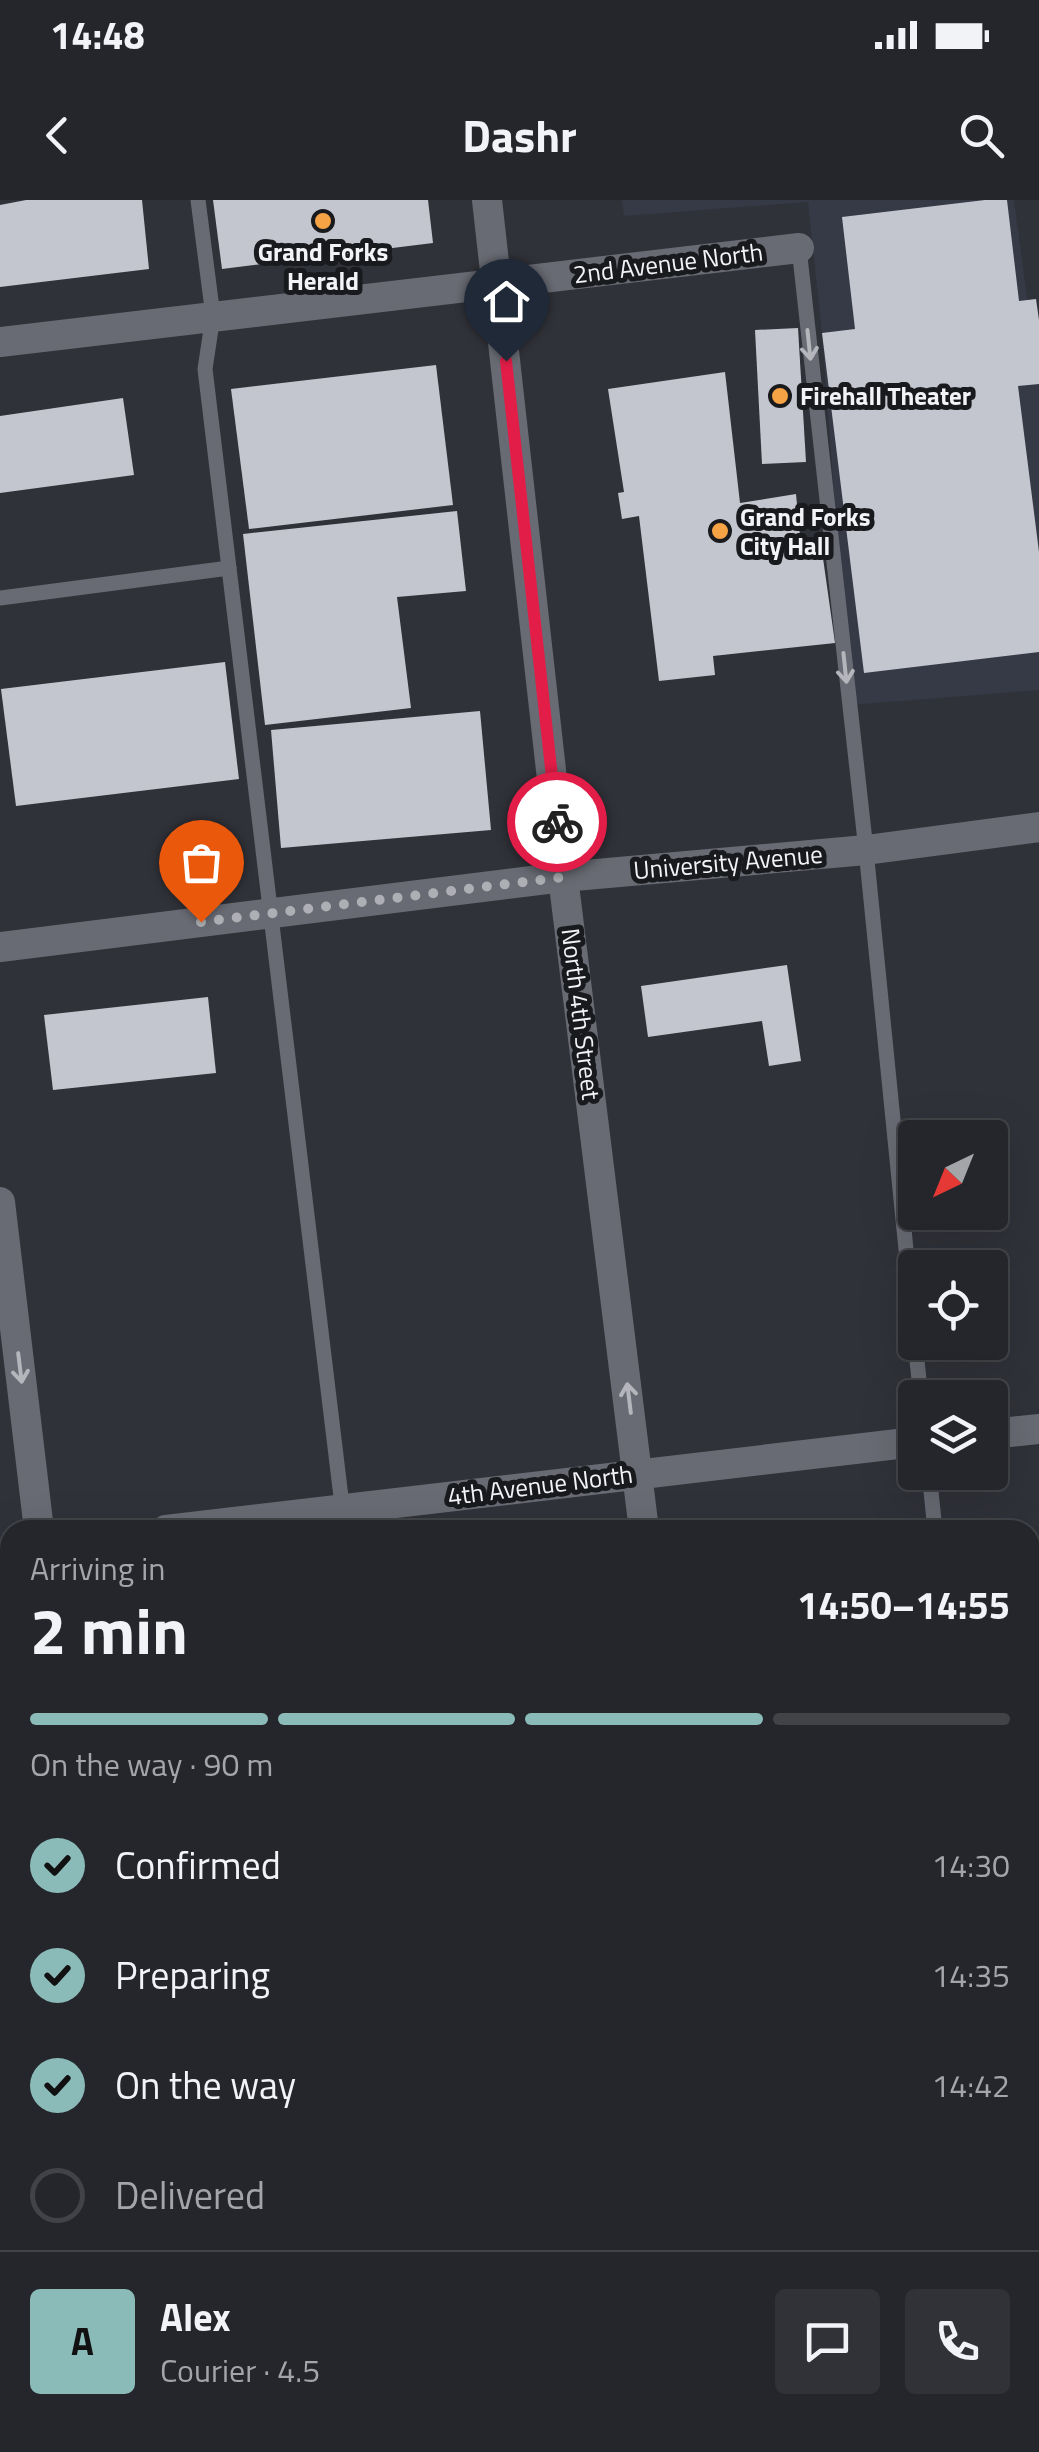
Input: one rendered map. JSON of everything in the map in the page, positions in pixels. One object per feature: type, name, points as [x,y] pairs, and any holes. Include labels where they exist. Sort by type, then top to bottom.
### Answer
[{"type":"street","name":"North 4th Street","points":[[487,200],[643,1520]]},
{"type":"street","name":"2nd Avenue North","points":[[0,342],[799,248]]},
{"type":"street","name":"University Avenue","points":[[0,946],[564,877],[866,850],[1039,827]]},
{"type":"street","points":[[0,1202],[38,1520]]},
{"type":"street","points":[[1008,1432],[1039,1428]]},
{"type":"street","name":"4th Avenue North","points":[[344,1519],[638,1473],[898,1444]]},
{"type":"lane","points":[[198,200],[213,316],[205,369],[344,1519]]},
{"type":"lane","points":[[799,248],[906,1250]]},
{"type":"lane","points":[[0,598],[229,568]]},
{"type":"lane","points":[[931,1490],[935,1520]]},
{"type":"shaded area","points":[[622,200],[1014,200],[1039,387],[1039,690],[850,705],[822,333],[808,202],[624,216]]},
{"type":"building","points":[[26,200],[142,200],[149,269],[0,287],[0,205]]},
{"type":"building","name":"Grand Forks Herald","points":[[213,200],[428,200],[433,243],[222,269]]},
{"type":"building","points":[[1007,200],[1019,301],[1036,299],[1039,320],[1039,384],[1018,386],[1039,552],[1039,652],[864,673],[822,333],[855,329],[842,217]]},
{"type":"building","name":"Firehall Theater","points":[[798,328],[806,462],[762,464],[755,330]]},
{"type":"building","points":[[436,365],[453,505],[249,529],[231,389]]},
{"type":"building","name":"Grand Forks City Hall","points":[[725,372],[740,503],[796,494],[801,547],[821,544],[835,643],[713,656],[715,675],[659,681],[639,516],[622,519],[618,493],[624,492],[608,389]]},
{"type":"building","points":[[123,398],[134,475],[0,493],[0,416]]},
{"type":"building","points":[[457,511],[466,591],[397,597],[411,708],[265,725],[243,534]]},
{"type":"building","points":[[225,662],[239,779],[16,806],[1,689]]},
{"type":"building","points":[[480,711],[491,830],[281,848],[271,730]]},
{"type":"building","points":[[787,965],[801,1061],[769,1066],[762,1021],[648,1037],[641,986]]},
{"type":"building","points":[[208,997],[216,1073],[53,1090],[44,1015]]},
{"type":"way so far","points":[[201,922],[564,877],[557,822]]},
{"type":"place","name":"Grand Forks Herald","points":[[323,221]]},
{"type":"place","name":"Firehall Theater","points":[[780,396]]},
{"type":"place","name":"Grand Forks City Hall","points":[[720,531]]},
{"type":"route","points":[[506,361],[557,822]]}]
